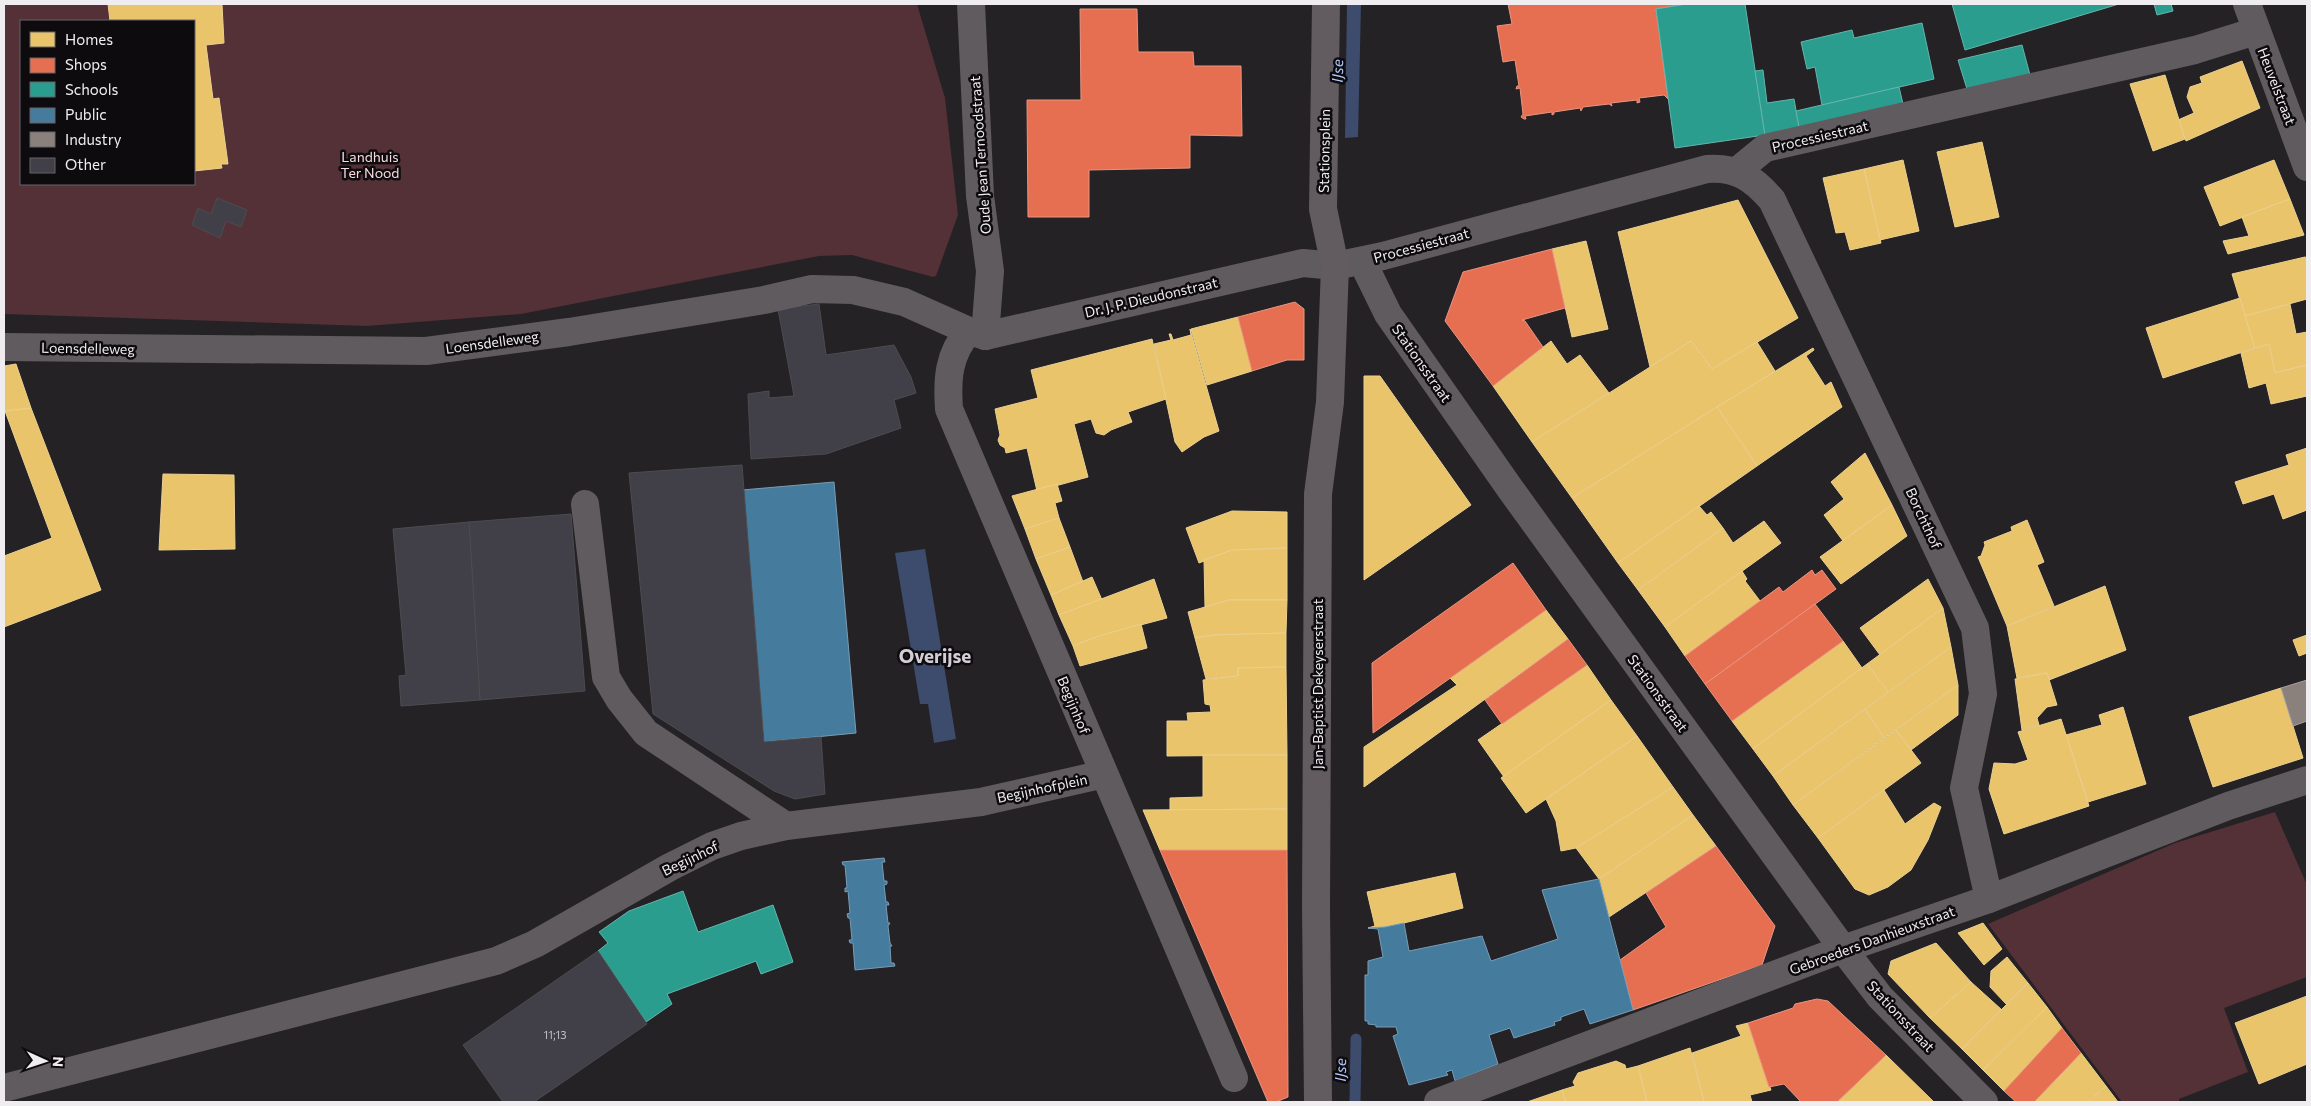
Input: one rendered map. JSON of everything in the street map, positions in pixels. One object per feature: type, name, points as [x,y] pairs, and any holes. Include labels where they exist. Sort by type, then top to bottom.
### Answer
[{"type":"main road","name":"Stationsplein","points":[[1326,4],[1323,209],[1335,266]]},
{"type":"main road","name":"Jan-Baptist Dekeyserstraat","points":[[1318,1102],[1316,907],[1318,494],[1330,402],[1335,266]]},
{"type":"street","name":"Oude Jean Ternoodstraat","points":[[971,4],[980,196],[990,271],[977,333]]},
{"type":"street","name":"Heuvelstraat","points":[[2247,4],[2307,167]]},
{"type":"street","name":"Processiestraat","points":[[1335,266],[1362,261],[1708,169],[1725,168],[1737,172],[1766,148],[2195,50],[2256,31]]},
{"type":"street","name":"Borchthof","points":[[1737,172],[1762,188],[1772,200],[1975,628],[1983,694],[1964,788],[1989,898]]},
{"type":"street","name":"Stationsstraat","points":[[1362,261],[1388,314],[1511,490],[1842,949],[1880,998],[1984,1102]]},
{"type":"street","name":"Dr. J. P. Dieudonstraat","points":[[977,333],[1302,263],[1335,266]]},
{"type":"street","name":"Loensdelleweg","points":[[4,347],[426,351],[569,332],[764,300],[812,289],[853,290],[904,302],[977,333]]},
{"type":"street","name":"Begijnhof","points":[[977,333],[959,342],[950,365],[947,382],[949,409],[1234,1078]]},
{"type":"street","points":[[585,504],[606,677],[619,699],[646,733],[786,826]]},
{"type":"street","name":"Begijnhofplein","points":[[981,802],[1104,774]]},
{"type":"street","name":"Gebroeders Danhieuxstraat","points":[[1438,1102],[1842,949],[1989,898],[2228,806],[2307,780]]},
{"type":"street","name":"Begijnhof","points":[[4,1088],[496,961],[535,944],[670,867],[712,846],[741,836],[786,826],[981,802]]},
{"type":"green space","name":"Landhuis Ter Nood","points":[[4,4],[917,4],[945,98],[958,215],[936,276],[933,277],[852,255],[819,256],[521,314],[367,326],[4,314]]},
{"type":"green space","points":[[2275,812],[2307,885],[2307,977],[2224,1008],[2248,1072],[2179,1099],[2179,1102],[2122,1102],[1988,924],[2175,843]]},
{"type":"water","points":[[1347,4],[1361,4],[1358,137],[1345,138]]},
{"type":"water","points":[[925,549],[956,739],[934,743],[928,704],[920,704],[895,553]]},
{"type":"building: Homes","points":[[108,4],[222,4],[224,43],[206,45],[213,99],[219,98],[228,164],[221,164],[222,168],[195,171],[195,20],[110,20]]},
{"type":"building: Homes","points":[[2242,61],[2260,108],[2186,141],[2178,120],[2194,113],[2187,97],[2190,87],[2202,83],[2200,77]]},
{"type":"building: Homes","points":[[2165,75],[2185,139],[2153,151],[2130,84]]},
{"type":"building: Homes","points":[[1982,142],[1999,217],[1955,227],[1937,152]]},
{"type":"building: Homes","points":[[1903,160],[1919,231],[1880,240],[1864,169]]},
{"type":"building: Homes","points":[[2274,160],[2290,199],[2220,226],[2204,187]]},
{"type":"building: Homes","points":[[1864,169],[1881,243],[1850,250],[1845,232],[1836,233],[1823,178]]},
{"type":"building: Homes","points":[[2290,199],[2304,235],[2228,254],[2223,241],[2249,236],[2242,217]]},
{"type":"building: Homes","points":[[1738,200],[1798,318],[1712,369],[1691,341],[1650,367],[1618,232]]},
{"type":"building: Homes","points":[[1586,241],[1608,329],[1572,337],[1552,249]]},
{"type":"building: Homes","points":[[2307,258],[2307,299],[2245,316],[2232,274]]},
{"type":"building: Homes","points":[[2240,298],[2255,348],[2163,378],[2146,328]]},
{"type":"building: Homes","points":[[2290,304],[2296,334],[2307,332],[2307,365],[2275,373],[2269,344],[2255,348],[2245,316]]},
{"type":"building: Homes","points":[[1238,317],[1252,371],[1207,385],[1191,329]]},
{"type":"building: Homes","points":[[1190,329],[1219,431],[1204,437],[1182,452],[1175,442],[1154,344],[1171,340],[1169,334],[1171,334],[1173,340],[1191,335]]},
{"type":"building: Homes","points":[[1152,339],[1166,399],[1128,412],[1132,422],[1111,430],[1104,435],[1096,433],[1091,419],[1074,424],[1088,477],[1037,491],[1027,448],[1006,453],[1005,448],[1000,445],[995,409],[1038,398],[1031,370]]},
{"type":"building: Homes","points":[[1551,341],[1567,364],[1580,355],[1609,393],[1532,442],[1493,386]]},
{"type":"building: Homes","points":[[1691,341],[1712,369],[1757,342],[1775,371],[1572,498],[1532,442]]},
{"type":"building: Homes","points":[[2269,344],[2275,373],[2307,365],[2307,396],[2271,404],[2266,383],[2249,388],[2241,353]]},
{"type":"building: Homes","points":[[1813,348],[1814,350],[1806,356],[1825,386],[1831,382],[1842,407],[1757,466],[1717,407]]},
{"type":"building: Homes","points":[[16,364],[31,408],[4,412],[4,366]]},
{"type":"building: Homes","points":[[1364,376],[1380,376],[1471,505],[1364,580]]},
{"type":"building: Homes","points":[[1717,407],[1757,466],[1618,563],[1572,498]]},
{"type":"building: Homes","points":[[31,408],[101,590],[4,627],[4,556],[52,538],[5,411]]},
{"type":"building: Homes","points":[[2307,448],[2307,510],[2283,519],[2274,494],[2243,504],[2235,482],[2289,465],[2286,455]]},
{"type":"building: Homes","points":[[1865,453],[1892,505],[1843,541],[1824,515],[1844,499],[1831,482]]},
{"type":"building: Homes","points":[[163,474],[234,475],[235,549],[159,550]]},
{"type":"building: Homes","points":[[1057,484],[1062,501],[1055,503],[1059,518],[1025,529],[1012,496]]},
{"type":"building: Homes","points":[[1892,505],[1907,536],[1841,584],[1820,557]]},
{"type":"building: Homes","points":[[1699,506],[1707,515],[1711,512],[1723,528],[1638,590],[1618,563]]},
{"type":"building: Homes","points":[[1232,511],[1287,512],[1287,548],[1232,550],[1199,563],[1186,528]]},
{"type":"building: Homes","points":[[1059,518],[1070,547],[1036,559],[1025,529]]},
{"type":"building: Homes","points":[[2027,520],[2044,562],[2037,565],[2054,606],[2007,626],[1978,557],[1981,556],[1985,545],[1984,542],[2012,531],[2011,527]]},
{"type":"building: Homes","points":[[1764,521],[1781,543],[1665,627],[1638,590],[1723,528],[1733,543]]},
{"type":"building: Homes","points":[[1070,547],[1083,582],[1051,595],[1036,559]]},
{"type":"building: Homes","points":[[1287,548],[1287,600],[1229,600],[1205,607],[1204,560],[1232,550]]},
{"type":"building: Homes","points":[[1742,571],[1747,579],[1745,581],[1760,601],[1685,656],[1665,627]]},
{"type":"building: Homes","points":[[1092,577],[1102,600],[1059,615],[1051,595]]},
{"type":"building: Homes","points":[[1154,579],[1167,618],[1099,636],[1073,646],[1059,615]]},
{"type":"building: Homes","points":[[1928,579],[1943,608],[1880,655],[1860,628]]},
{"type":"building: Homes","points":[[2105,586],[2126,650],[2049,680],[2047,673],[2017,678],[2007,626]]},
{"type":"building: Homes","points":[[1229,600],[1287,600],[1286,633],[1214,635],[1195,638],[1188,612]]},
{"type":"building: Homes","points":[[1943,608],[1951,647],[1888,692],[1867,664]]},
{"type":"building: Homes","points":[[1546,610],[1568,639],[1364,787],[1364,747],[1457,685],[1450,678]]},
{"type":"building: Homes","points":[[1141,624],[1147,648],[1080,666],[1073,646],[1099,636]]},
{"type":"building: Homes","points":[[1286,633],[1286,667],[1238,668],[1238,676],[1206,679],[1195,638],[1214,635]]},
{"type":"building: Homes","points":[[2307,635],[2307,653],[2299,656],[2293,640]]},
{"type":"building: Homes","points":[[1843,641],[1862,668],[1753,749],[1732,721]]},
{"type":"building: Homes","points":[[1951,647],[1958,685],[1884,738],[1865,709]]},
{"type":"building: Homes","points":[[1867,664],[1888,692],[1773,776],[1753,749]]},
{"type":"building: Homes","points":[[1587,665],[1611,700],[1504,777],[1478,740]]},
{"type":"building: Homes","points":[[1286,667],[1287,755],[1167,756],[1167,721],[1188,721],[1187,713],[1211,712],[1210,705],[1205,704],[1203,680],[1238,676],[1238,668]]},
{"type":"building: Homes","points":[[2047,673],[2057,705],[2047,707],[2037,718],[2039,725],[2022,730],[2015,679]]},
{"type":"building: Homes","points":[[1958,685],[1958,715],[1911,750],[1896,730]]},
{"type":"building: Homes","points":[[2281,688],[2303,758],[2213,787],[2189,717]]},
{"type":"building: Homes","points":[[1611,700],[1637,736],[1526,813],[1501,778]]},
{"type":"building: Homes","points":[[2123,707],[2146,784],[2088,802],[2066,735],[2102,725],[2099,715]]},
{"type":"building: Homes","points":[[1865,709],[1884,738],[1793,805],[1773,776]]},
{"type":"building: Homes","points":[[2061,719],[2089,806],[2004,834],[1989,789],[1994,763],[2015,764],[2028,760],[2018,732]]},
{"type":"building: Homes","points":[[1896,730],[1921,763],[1818,838],[1793,805]]},
{"type":"building: Homes","points":[[1637,736],[1673,787],[1576,848],[1561,851],[1556,821],[1546,799]]},
{"type":"building: Homes","points":[[1203,755],[1287,755],[1287,809],[1170,810],[1170,798],[1203,797]]},
{"type":"building: Homes","points":[[1673,787],[1693,815],[1599,879],[1576,848]]},
{"type":"building: Homes","points":[[1884,790],[1905,824],[1934,803],[1941,807],[1928,840],[1911,870],[1888,887],[1869,895],[1855,889],[1818,838]]},
{"type":"building: Homes","points":[[1287,809],[1287,850],[1160,850],[1143,810]]},
{"type":"building: Homes","points":[[1693,815],[1716,846],[1609,917],[1599,879]]},
{"type":"building: Homes","points":[[1455,873],[1463,908],[1385,927],[1368,928],[1375,926],[1367,892]]},
{"type":"building: Homes","points":[[1983,923],[2002,949],[1984,965],[1958,933]]},
{"type":"building: Homes","points":[[1936,943],[1971,982],[1930,1018],[1888,974],[1891,961]]},
{"type":"building: Homes","points":[[2007,957],[2028,983],[2007,1005],[1990,987],[1991,971]]},
{"type":"building: Homes","points":[[1971,982],[2002,1010],[1962,1049],[1930,1018]]},
{"type":"building: Homes","points":[[2028,983],[2047,1007],[1983,1070],[1962,1049]]},
{"type":"building: Homes","points":[[2307,996],[2307,1064],[2259,1084],[2235,1023]]},
{"type":"building: Homes","points":[[2047,1007],[2062,1028],[2004,1091],[1983,1070]]},
{"type":"building: Homes","points":[[1748,1023],[1771,1090],[1750,1095],[1752,1102],[1704,1102],[1692,1053],[1741,1036],[1736,1026]]},
{"type":"building: Homes","points":[[1690,1048],[1704,1102],[1647,1102],[1638,1066]]},
{"type":"building: Homes","points":[[2081,1053],[2106,1086],[2088,1102],[2034,1102]]},
{"type":"building: Homes","points":[[1886,1055],[1934,1102],[1837,1102]]},
{"type":"building: Homes","points":[[1616,1061],[1625,1065],[1626,1069],[1638,1066],[1647,1102],[1566,1102],[1562,1090],[1575,1086],[1573,1082],[1578,1073]]},
{"type":"building: Homes","points":[[2106,1086],[2118,1102],[2088,1102]]},
{"type":"building: Homes","points":[[1562,1090],[1566,1102],[1527,1102]]},
{"type":"building: Shops","points":[[1508,4],[1687,4],[1656,9],[1668,99],[1664,95],[1639,98],[1640,102],[1637,103],[1637,100],[1611,103],[1612,106],[1609,104],[1583,107],[1581,111],[1580,108],[1554,112],[1552,115],[1552,112],[1525,116],[1526,119],[1524,119],[1521,117],[1523,114],[1520,88],[1516,89],[1519,86],[1515,60],[1503,62],[1497,26],[1512,24]]},
{"type":"building: Shops","points":[[1080,9],[1137,9],[1138,52],[1193,52],[1194,66],[1241,66],[1242,136],[1190,135],[1190,168],[1089,170],[1089,217],[1028,217],[1027,100],[1081,100]]},
{"type":"building: Shops","points":[[1552,249],[1565,308],[1522,320],[1525,321],[1543,347],[1493,386],[1445,321],[1463,272]]},
{"type":"building: Shops","points":[[1295,302],[1304,309],[1304,360],[1287,360],[1252,371],[1238,317]]},
{"type":"building: Shops","points":[[1513,563],[1546,610],[1373,733],[1372,663]]},
{"type":"building: Shops","points":[[1812,570],[1815,575],[1822,570],[1836,589],[1705,684],[1685,656],[1779,587],[1783,592]]},
{"type":"building: Shops","points":[[1815,604],[1843,641],[1732,721],[1705,684]]},
{"type":"building: Shops","points":[[1568,639],[1587,665],[1502,724],[1485,700]]},
{"type":"building: Shops","points":[[1716,846],[1775,926],[1762,965],[1633,1010],[1620,960],[1666,927],[1646,893]]},
{"type":"building: Shops","points":[[1160,850],[1287,850],[1288,1097],[1276,1102],[1268,1102]]},
{"type":"building: Shops","points":[[1817,999],[1828,1001],[1886,1055],[1837,1102],[1801,1102],[1784,1084],[1769,1087],[1748,1023],[1793,1008],[1795,1004]]},
{"type":"building: Shops","points":[[2062,1028],[2081,1053],[2034,1102],[2016,1102],[2004,1091]]},
{"type":"building: Schools","points":[[1687,4],[1745,4],[1765,135],[1675,148],[1656,9]]},
{"type":"building: Schools","points":[[1952,4],[2119,4],[1965,50]]},
{"type":"building: Schools","points":[[2154,4],[2171,4],[2173,11],[2157,15]]},
{"type":"building: Schools","points":[[1922,23],[1934,79],[1822,105],[1815,67],[1807,69],[1801,42],[1852,30],[1854,38]]},
{"type":"building: Schools","points":[[2022,45],[2030,75],[1967,89],[1958,60]]},
{"type":"building: Schools","points":[[1763,70],[1767,103],[1794,99],[1799,127],[1765,135],[1755,71]]},
{"type":"building: Schools","points":[[1899,87],[1903,104],[1799,127],[1796,111]]},
{"type":"building: Schools","points":[[683,891],[698,932],[773,905],[793,962],[761,974],[756,961],[667,994],[672,1004],[646,1022],[598,951],[608,943],[599,932],[629,911]]},
{"type":"building: Public","points":[[834,482],[856,733],[764,742],[742,490]]},
{"type":"building: Public","points":[[884,858],[885,862],[882,862],[884,881],[887,881],[887,884],[884,885],[886,902],[889,905],[886,905],[888,923],[890,923],[888,926],[890,943],[892,946],[890,946],[891,963],[894,963],[895,966],[855,970],[853,943],[850,943],[849,940],[852,940],[850,918],[848,918],[847,914],[850,913],[848,891],[845,892],[845,888],[847,888],[845,865],[842,862]]},
{"type":"building: Public","points":[[1599,879],[1633,1010],[1590,1024],[1584,1009],[1561,1017],[1561,1020],[1554,1022],[1555,1025],[1514,1038],[1510,1028],[1489,1035],[1498,1064],[1455,1081],[1452,1070],[1446,1072],[1448,1075],[1409,1085],[1393,1036],[1398,1034],[1396,1027],[1376,1027],[1376,1025],[1368,1024],[1368,1021],[1365,1021],[1365,975],[1368,975],[1368,961],[1383,957],[1378,929],[1368,928],[1404,923],[1409,951],[1482,936],[1491,961],[1558,939],[1542,890]]},
{"type":"building: Industry","points":[[2307,680],[2307,721],[2293,726],[2281,688]]},
{"type":"building: Other","points":[[217,198],[247,210],[241,227],[226,221],[220,238],[192,225],[198,208],[211,214]]},
{"type":"building: Other","points":[[819,304],[826,355],[894,345],[911,377],[916,393],[894,400],[901,428],[826,454],[751,459],[748,394],[769,391],[769,398],[794,396],[778,309]]},
{"type":"building: Other","points":[[742,465],[764,742],[821,737],[825,794],[795,799],[774,791],[653,714],[629,473]]},
{"type":"building: Other","points":[[571,514],[585,691],[480,700],[469,522]]},
{"type":"building: Other","points":[[469,522],[480,700],[401,706],[399,676],[406,675],[393,529]]},
{"type":"building: Other","points":[[598,951],[647,1024],[534,1102],[503,1102],[463,1045]]},
{"type":"waterway","name":"IJse","points":[[1355,1102],[1356,1039]]},
{"type":"district","name":"Overijse","points":[[935,655]]}]
